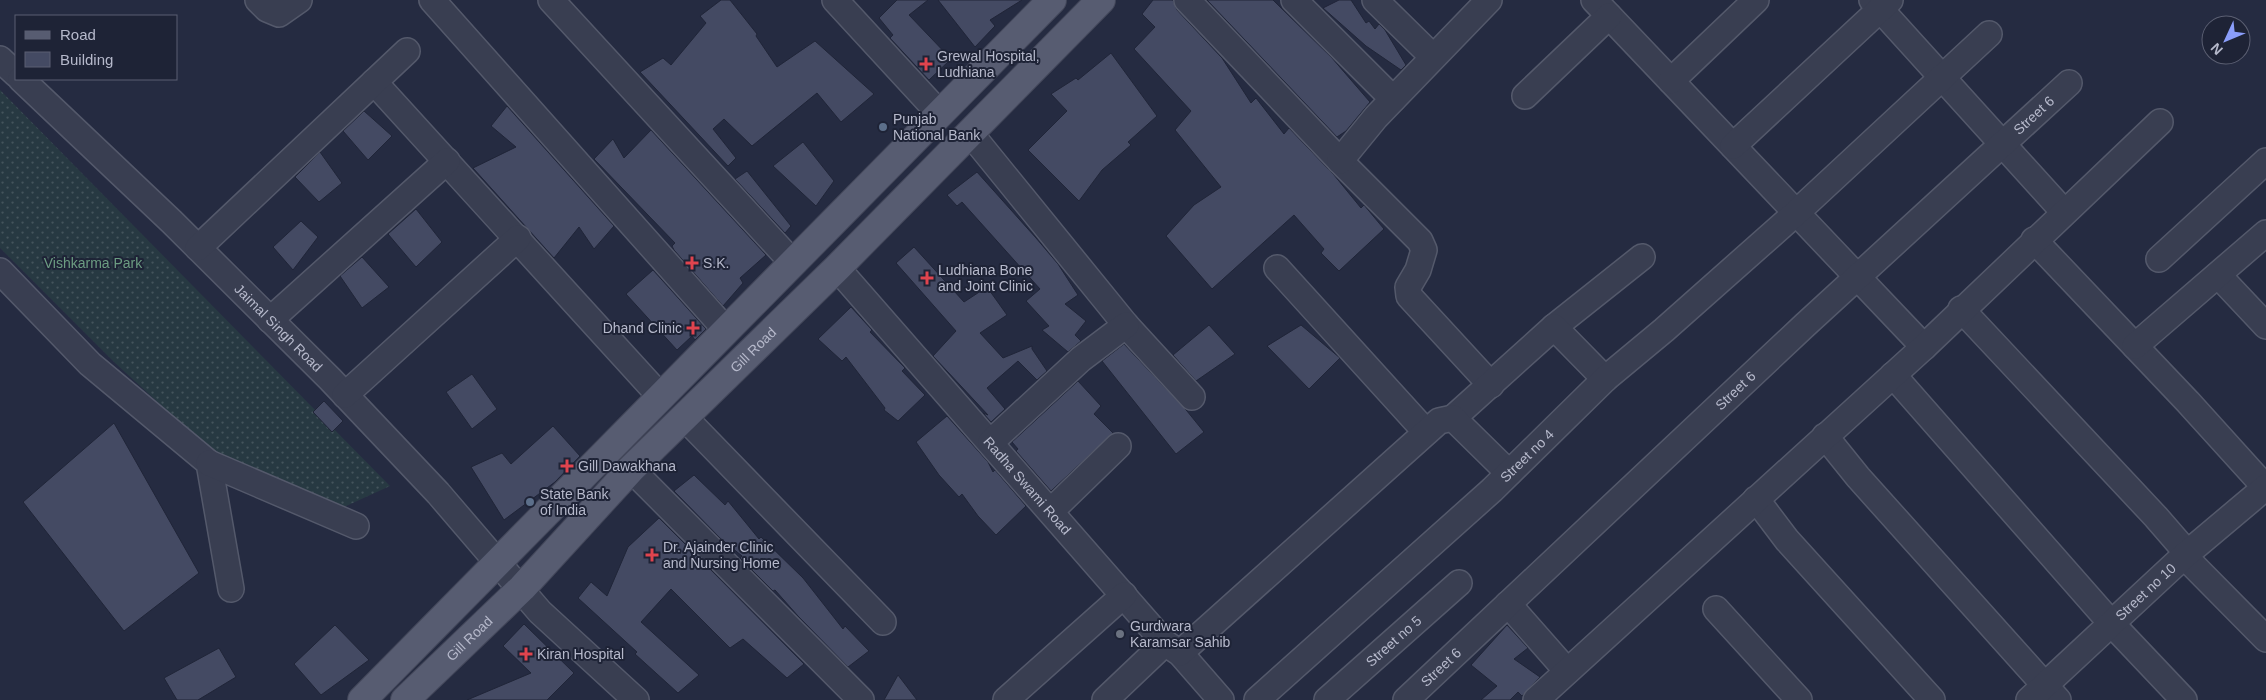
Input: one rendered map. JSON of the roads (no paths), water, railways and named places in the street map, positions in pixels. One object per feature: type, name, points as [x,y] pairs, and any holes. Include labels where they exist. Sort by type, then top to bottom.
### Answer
[{"type":"main road","points":[[362,700],[1052,0]]},
{"type":"main road","name":"Gill Road","points":[[405,700],[522,588],[631,469],[837,268],[1101,0]]},
{"type":"street","points":[[258,0],[267,8],[279,14],[300,0]]},
{"type":"street","points":[[432,0],[726,330]]},
{"type":"street","points":[[551,0],[793,263]]},
{"type":"street","points":[[835,0],[940,114]]},
{"type":"street","points":[[1187,0],[1420,242],[1424,250],[1418,270],[1408,287],[1409,296],[1491,384]]},
{"type":"street","points":[[1294,0],[1393,99]]},
{"type":"street","points":[[1374,0],[1433,57]]},
{"type":"street","points":[[1340,161],[1393,99],[1489,0]]},
{"type":"street","points":[[1670,80],[1756,0]]},
{"type":"street","points":[[1733,146],[1881,3],[1941,77],[2064,212]]},
{"type":"street","points":[[1524,96],[1602,8],[1924,347]]},
{"type":"street","name":"Street no 4","points":[[1256,700],[1509,474],[1605,379],[1664,330],[1796,213],[1989,34]]},
{"type":"street","points":[[198,248],[407,51]]},
{"type":"street","points":[[0,59],[15,73]]},
{"type":"street","name":"Jaimal Singh Road","points":[[22,80],[198,248],[345,395],[438,493],[522,588],[540,612],[636,700]]},
{"type":"street","points":[[374,82],[660,396]]},
{"type":"street","name":"Street 6","points":[[1406,700],[1857,277],[2069,83]]},
{"type":"street","points":[[1536,700],[1924,347],[1961,309],[2160,122]]},
{"type":"street","points":[[970,133],[1126,325],[1192,397]]},
{"type":"street","points":[[270,320],[447,161]]},
{"type":"street","points":[[2160,259],[2266,161]]},
{"type":"street","points":[[2135,346],[2266,233]]},
{"type":"street","points":[[345,395],[518,238]]},
{"type":"street","points":[[2034,240],[2266,487]]},
{"type":"street","points":[[1105,700],[1173,648],[1439,421],[1453,418],[1554,327],[1642,257]]},
{"type":"street","name":"Radha Swami Road","points":[[837,268],[1124,595],[1220,700]]},
{"type":"street","points":[[1277,268],[1426,432]]},
{"type":"street","points":[[0,271],[90,364],[209,463],[356,526]]},
{"type":"street","points":[[2218,276],[2266,326]]},
{"type":"street","points":[[1961,309],[2156,517],[2182,547],[2184,556],[2266,639]]},
{"type":"street","points":[[991,442],[1082,359],[1126,325]]},
{"type":"street","points":[[1554,327],[1605,379]]},
{"type":"street","points":[[1893,375],[1924,413],[2112,623],[2184,700]]},
{"type":"street","points":[[684,417],[883,622]]},
{"type":"street","points":[[1453,418],[1509,474]]},
{"type":"street","points":[[1825,436],[2044,695]]},
{"type":"street","points":[[1051,511],[1118,446]]},
{"type":"street","points":[[209,463],[230,589]]},
{"type":"street","points":[[631,469],[861,700]]},
{"type":"street","name":"Street no 10","points":[[2044,695],[2112,623],[2184,556],[2266,487]]},
{"type":"street","points":[[1756,499],[1787,540],[1932,700]]},
{"type":"street","name":"Street no 5","points":[[1327,700],[1460,583]]},
{"type":"street","points":[[1006,700],[1124,595]]},
{"type":"street","points":[[1508,604],[1567,671]]},
{"type":"street","points":[[1716,609],[1799,700]]},
{"type":"place","name":"Grewal Hospital, Ludhiana","points":[[926,64]]},
{"type":"place","name":"Punjab National Bank","points":[[883,127]]},
{"type":"place","name":"S.K.","points":[[692,263]]},
{"type":"place","name":"Ludhiana Bone and Joint Clinic","points":[[927,278]]},
{"type":"place","name":"Dhand Clinic","points":[[693,328]]},
{"type":"place","name":"Gill Dawakhana","points":[[567,466]]},
{"type":"place","name":"State Bank of India","points":[[530,502]]},
{"type":"place","name":"Dr. Ajainder Clinic and Nursing Home","points":[[652,555]]},
{"type":"place","name":"Gurdwara Karamsar Sahib","points":[[1120,634]]},
{"type":"place","name":"Kiran Hospital","points":[[526,654]]},
{"type":"park label","name":"Vishkarma Park","points":[[93,263]]}]
